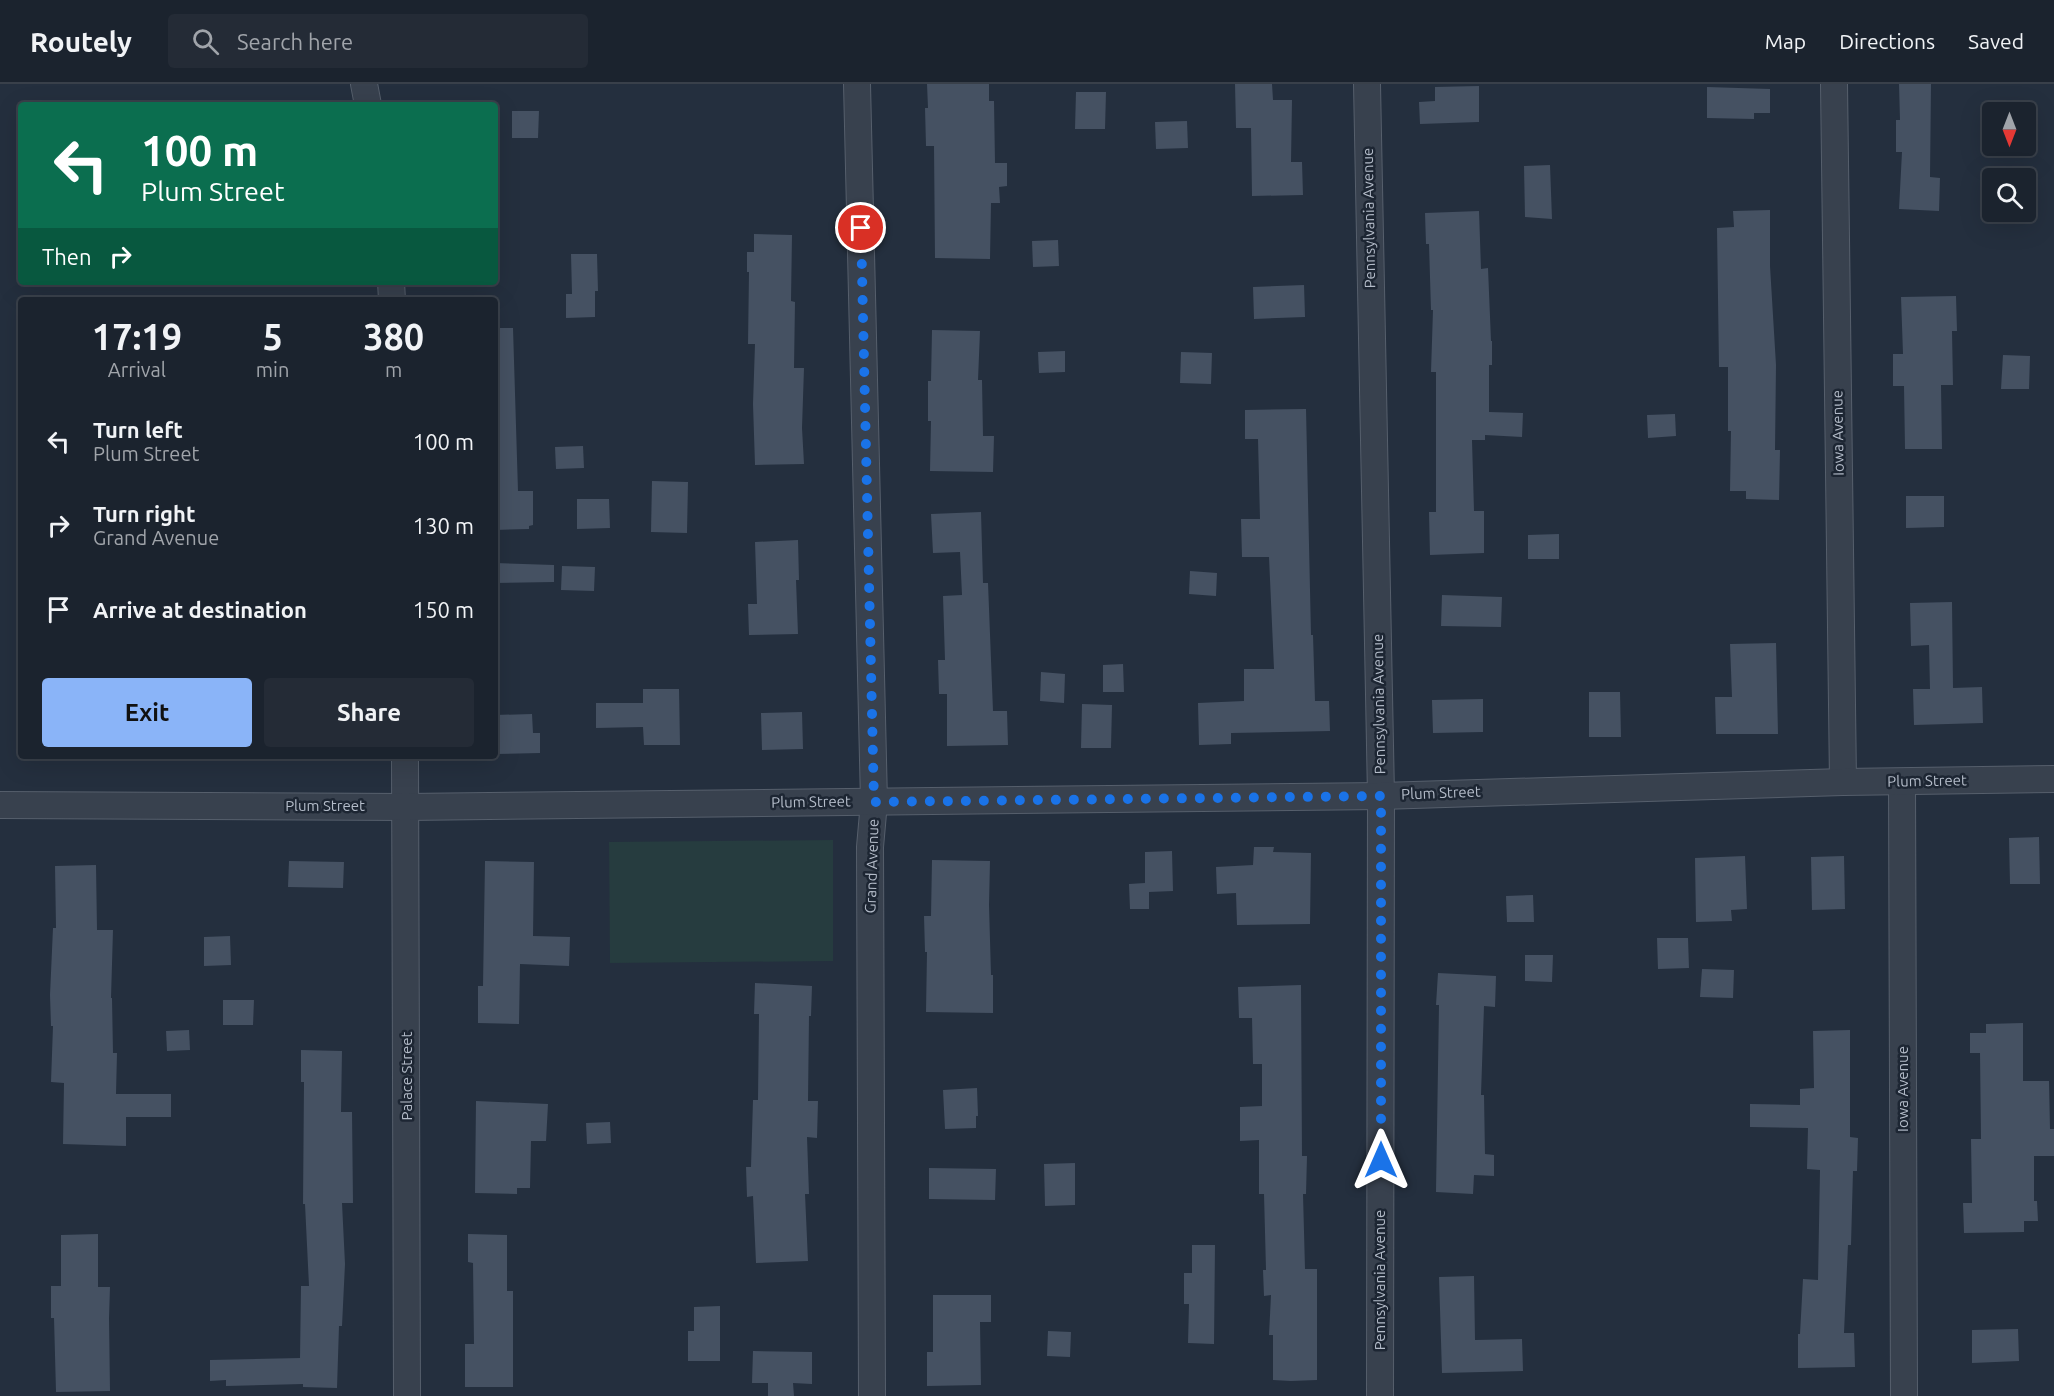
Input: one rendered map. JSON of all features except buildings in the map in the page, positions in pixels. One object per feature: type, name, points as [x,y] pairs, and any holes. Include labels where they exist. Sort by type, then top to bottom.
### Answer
[{"type":"street","points":[[364,84],[367,102]]},
{"type":"street","name":"Grand Avenue","points":[[857,84],[874,802],[870,848],[872,1396]]},
{"type":"street","name":"Pennsylvania Avenue","points":[[1367,84],[1381,796],[1380,1396]]},
{"type":"street","name":"Iowa Avenue","points":[[1834,84],[1843,782]]},
{"type":"street","name":"Palace Street","points":[[405,759],[407,1396]]},
{"type":"street","name":"Plum Street","points":[[0,805],[407,807],[1381,796],[1843,782],[2054,779]]},
{"type":"street","name":"Iowa Avenue","points":[[1902,782],[1905,1396]]},
{"type":"green space","points":[[833,840],[833,961],[610,963],[609,842]]},
{"type":"route","points":[[861,228],[874,802],[1381,796],[1381,1160]]}]
